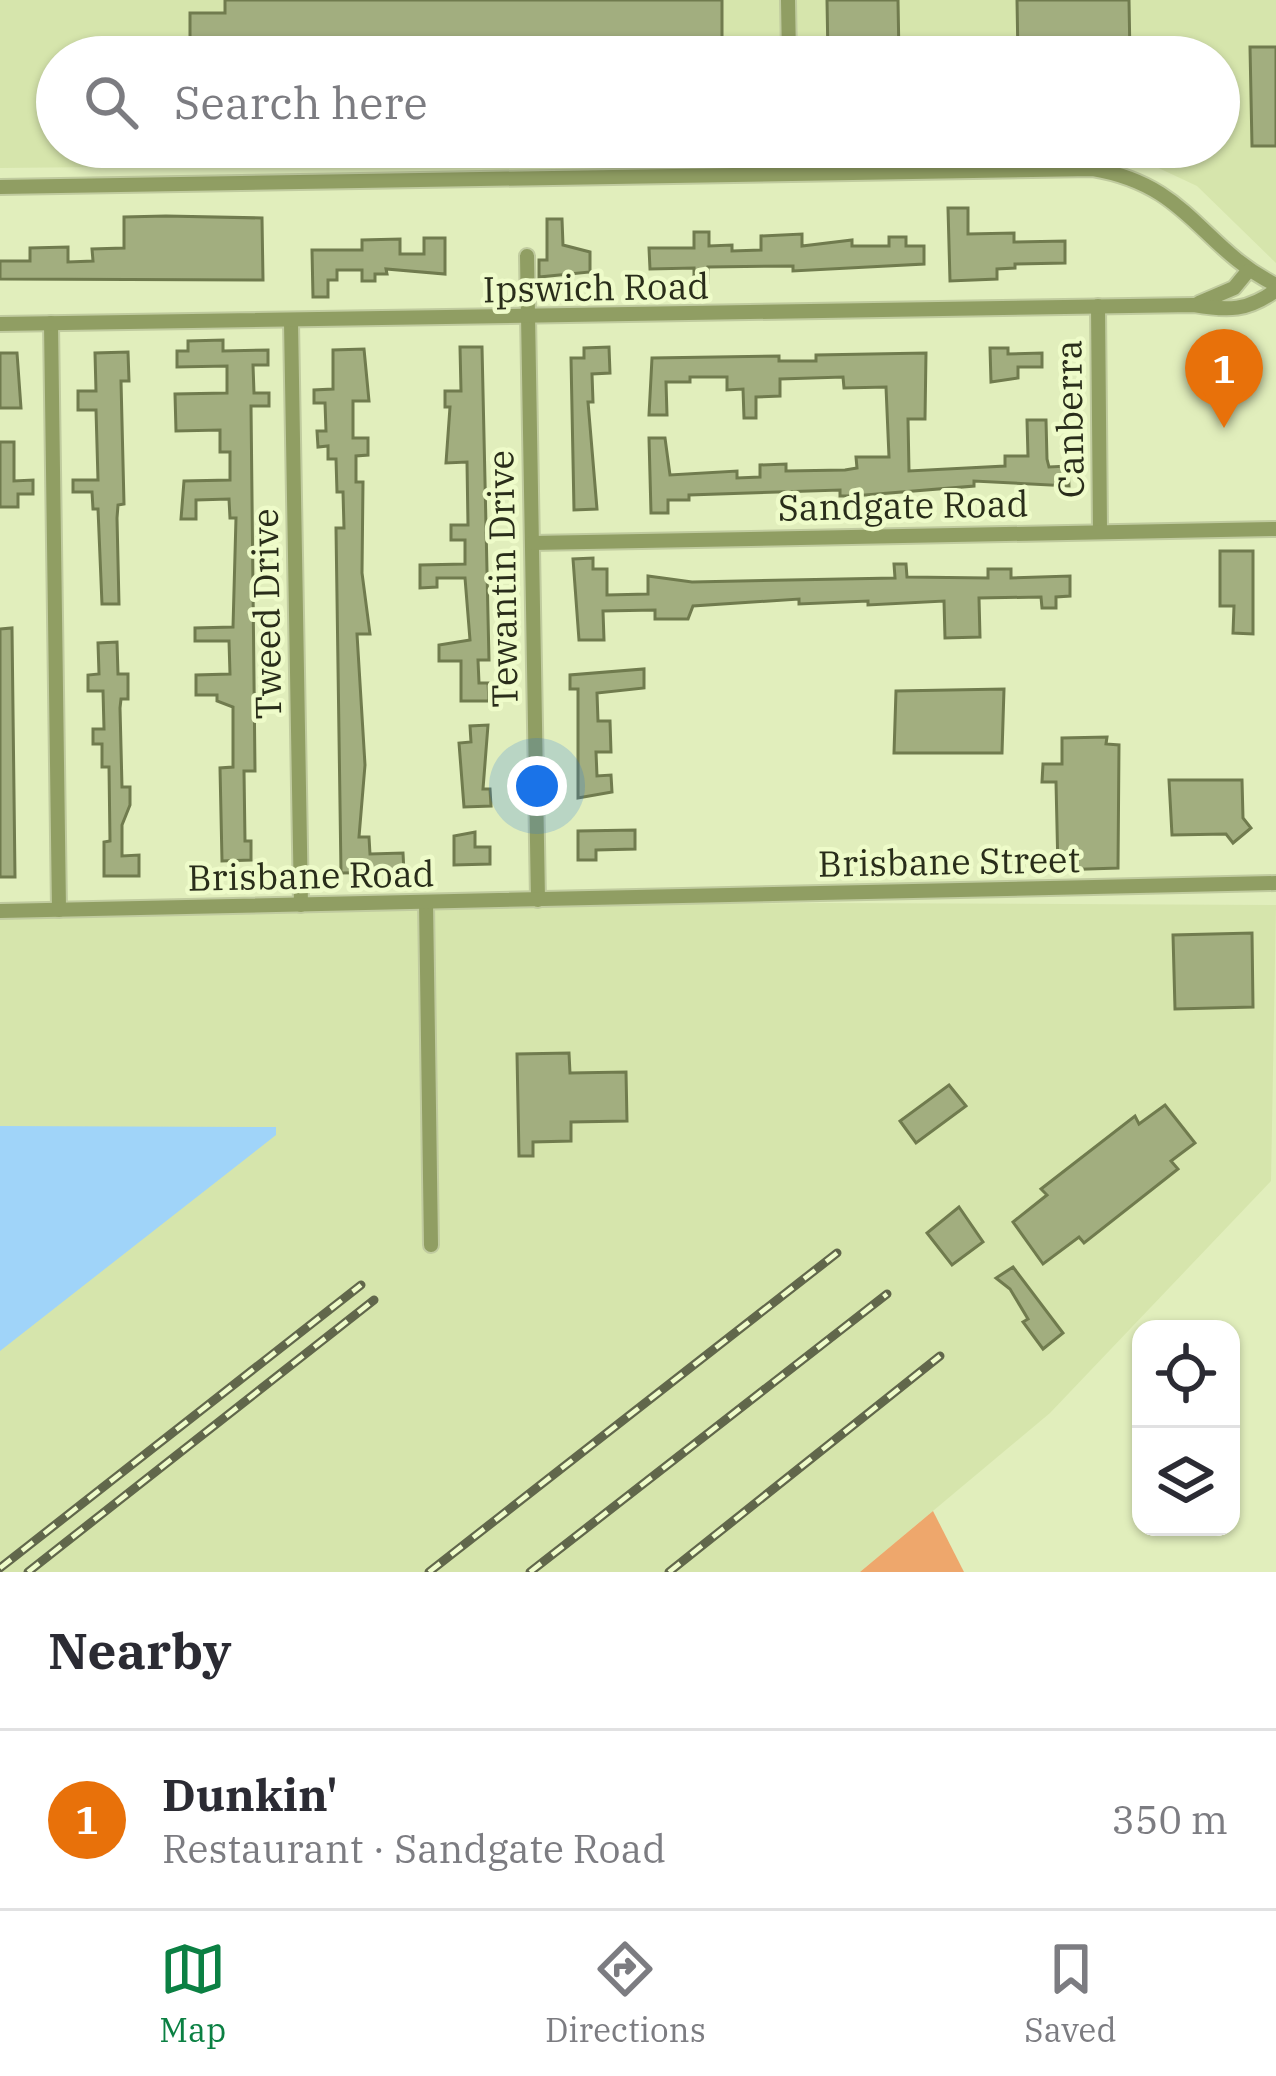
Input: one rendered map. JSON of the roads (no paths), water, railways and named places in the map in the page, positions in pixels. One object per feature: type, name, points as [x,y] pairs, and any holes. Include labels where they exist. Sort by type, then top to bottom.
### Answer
[{"type":"street","points":[[788,0],[789,36]]},
{"type":"street","points":[[791,168],[791,174]]},
{"type":"street","points":[[0,187],[1093,169],[1126,175],[1170,197],[1248,271],[1276,288]]},
{"type":"street","name":"Tewantin Drive","points":[[527,256],[538,900]]},
{"type":"street","name":"Ipswich Road","points":[[1194,305],[1234,288],[1248,271]]},
{"type":"street","name":"Ipswich Road","points":[[0,324],[1098,306],[1252,308],[1276,288]]},
{"type":"street","name":"Canberra","points":[[1098,306],[1100,531]]},
{"type":"street","name":"Tweed Drive","points":[[291,322],[301,905]]},
{"type":"street","points":[[51,323],[59,910]]},
{"type":"street","name":"Sandgate Road","points":[[532,542],[1276,529]]},
{"type":"street","name":"Brisbane Street","points":[[624,898],[1276,884]]},
{"type":"street","name":"Brisbane Road","points":[[0,911],[624,898]]},
{"type":"street","points":[[426,902],[431,1245]]},
{"type":"water","points":[[0,1126],[276,1127],[276,1135],[0,1351]]},
{"type":"railway","points":[[429,1572],[837,1253]]},
{"type":"railway","points":[[0,1568],[361,1285]]},
{"type":"railway","points":[[530,1572],[887,1294]]},
{"type":"railway","points":[[28,1572],[374,1300]]},
{"type":"railway","points":[[669,1572],[940,1356]]},
{"type":"place","name":"Dunkin'","points":[[1224,428]]}]
